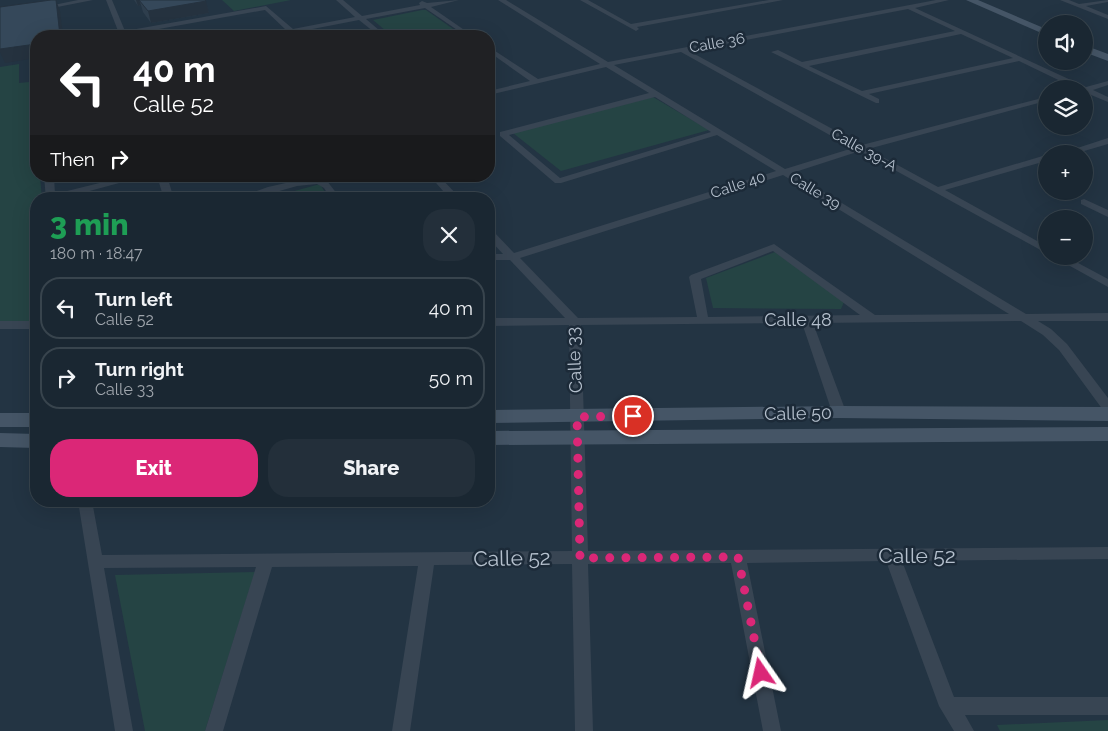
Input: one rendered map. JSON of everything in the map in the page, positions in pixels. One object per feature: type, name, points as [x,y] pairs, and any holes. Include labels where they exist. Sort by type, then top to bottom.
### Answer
[{"type":"main road","points":[[970,0],[1038,29]]},
{"type":"main road","points":[[983,0],[1038,23]]},
{"type":"main road","points":[[1093,45],[1108,51]]},
{"type":"main road","points":[[1093,52],[1108,58]]},
{"type":"main road","name":"Calle 50","points":[[495,418],[839,412],[1108,414]]},
{"type":"main road","points":[[0,420],[30,420]]},
{"type":"main road","name":"Calle 50","points":[[495,438],[1108,434]]},
{"type":"main road","points":[[0,440],[30,440]]},
{"type":"street","points":[[36,9],[90,0]]},
{"type":"street","points":[[109,0],[121,30]]},
{"type":"street","points":[[339,0],[376,30]]},
{"type":"street","points":[[418,0],[461,30]]},
{"type":"street","points":[[311,30],[361,18],[456,0]]},
{"type":"street","name":"Calle 39","points":[[501,0],[1047,332],[1063,347],[1108,407]]},
{"type":"street","points":[[583,0],[641,32]]},
{"type":"street","points":[[630,26],[780,0]]},
{"type":"street","name":"Calle 36","points":[[495,91],[608,64],[946,0]]},
{"type":"street","points":[[1063,0],[1108,17]]},
{"type":"street","points":[[1079,6],[1108,0]]},
{"type":"street","points":[[149,30],[266,8],[290,30]]},
{"type":"street","points":[[910,8],[1065,80]]},
{"type":"street","points":[[801,65],[962,32]]},
{"type":"street","name":"Calle 39-A","points":[[682,50],[1038,246]]},
{"type":"street","points":[[775,52],[876,101]]},
{"type":"street","points":[[495,53],[536,81]]},
{"type":"street","points":[[860,94],[1020,59]]},
{"type":"street","points":[[1093,87],[1108,83]]},
{"type":"street","points":[[1093,93],[1108,100]]},
{"type":"street","points":[[656,94],[503,134],[558,181],[719,132]]},
{"type":"street","name":"Calle 40","points":[[495,257],[512,257],[782,171],[1038,101]]},
{"type":"street","points":[[1093,145],[1108,141]]},
{"type":"street","points":[[936,190],[1038,160]]},
{"type":"street","points":[[76,192],[116,182]]},
{"type":"street","points":[[267,192],[306,182]]},
{"type":"street","points":[[322,182],[326,184],[331,192]]},
{"type":"street","points":[[440,182],[449,192]]},
{"type":"street","points":[[1084,202],[1106,212]]},
{"type":"street","name":"Calle 33","points":[[495,239],[575,321],[584,731]]},
{"type":"street","points":[[703,319],[696,277],[774,248],[871,318]]},
{"type":"street","points":[[1073,265],[1108,284]]},
{"type":"street","name":"Calle 48","points":[[495,322],[1108,317]]},
{"type":"street","points":[[806,319],[839,412]]},
{"type":"street","points":[[0,325],[30,325]]},
{"type":"street","points":[[86,507],[124,731]]},
{"type":"street","name":"Calle 52","points":[[95,562],[1108,553]]},
{"type":"street","points":[[892,555],[948,706],[965,731]]},
{"type":"street","points":[[738,557],[772,731]]},
{"type":"street","points":[[401,731],[427,559]]},
{"type":"street","points":[[214,731],[266,560]]},
{"type":"street","points":[[948,706],[1108,706]]},
{"type":"green space","points":[[222,0],[291,0],[234,11]]},
{"type":"green space","points":[[426,10],[455,30],[385,30],[373,20]]},
{"type":"green space","points":[[19,64],[19,83],[29,82],[30,182],[41,182],[41,192],[30,192],[30,322],[0,323],[0,67]]},
{"type":"green space","points":[[653,97],[709,130],[561,171],[513,133]]},
{"type":"green space","points":[[320,184],[325,192],[291,192]]},
{"type":"green space","points":[[775,252],[844,302],[841,309],[713,308],[706,278]]},
{"type":"green space","points":[[255,572],[205,731],[145,731],[115,575]]},
{"type":"green space","points":[[1108,720],[1108,731],[1000,731],[997,725]]},
{"type":"building","points":[[56,0],[59,30],[30,30],[30,45],[0,49],[0,7]]},
{"type":"building","points":[[139,0],[205,0],[206,1],[148,11]]},
{"type":"route","points":[[633,416],[577,417],[580,558],[738,557],[761,673]]}]
